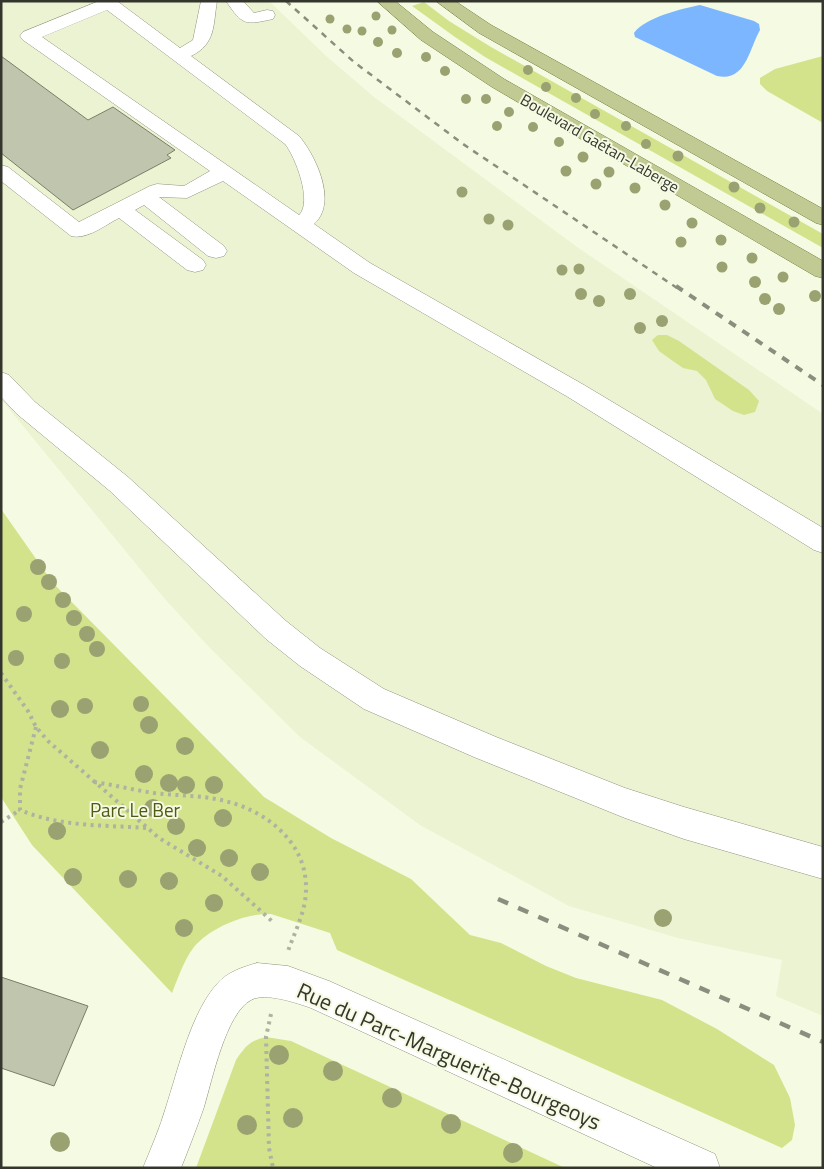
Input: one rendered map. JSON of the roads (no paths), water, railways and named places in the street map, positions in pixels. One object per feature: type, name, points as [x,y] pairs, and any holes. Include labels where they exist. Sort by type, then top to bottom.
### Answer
[{"type":"main road","name":"Boulevard Gaétan-Laberge","points":[[385,1],[427,36],[498,83],[823,271]]},
{"type":"main road","points":[[444,1],[493,33],[823,218]]},
{"type":"street","points":[[234,1],[250,19],[267,14]]},
{"type":"street","points":[[298,225],[311,215],[314,202],[311,175],[304,156],[298,147],[292,140],[108,2],[29,36],[298,225],[387,283],[576,391],[823,542]]},
{"type":"street","points":[[180,56],[199,45],[205,3]]},
{"type":"street","points":[[1,170],[78,231],[157,190],[187,192],[224,172]]},
{"type":"street","points":[[145,196],[216,251]]},
{"type":"street","points":[[121,209],[195,265]]},
{"type":"street","points":[[1,381],[26,408],[119,484],[276,630],[310,657],[374,699],[485,747],[617,800],[684,823],[823,863]]},
{"type":"street","name":"Rue du Parc-Marguerite-Bourgeoys","points":[[162,1168],[177,1130],[209,1034],[222,1006],[239,987],[248,983],[266,981],[301,987],[317,993],[700,1168]]},
{"type":"water","points":[[700,5],[759,24],[760,30],[745,62],[734,74],[727,77],[717,76],[635,37],[634,33],[640,27],[655,18]]},
{"type":"railway","points":[[286,1],[354,62],[463,144],[677,288]]},
{"type":"railway","points":[[676,286],[823,385]]},
{"type":"railway","points":[[498,899],[823,1042]]},
{"type":"park label","name":"Parc Le Ber","points":[[135,809]]}]
